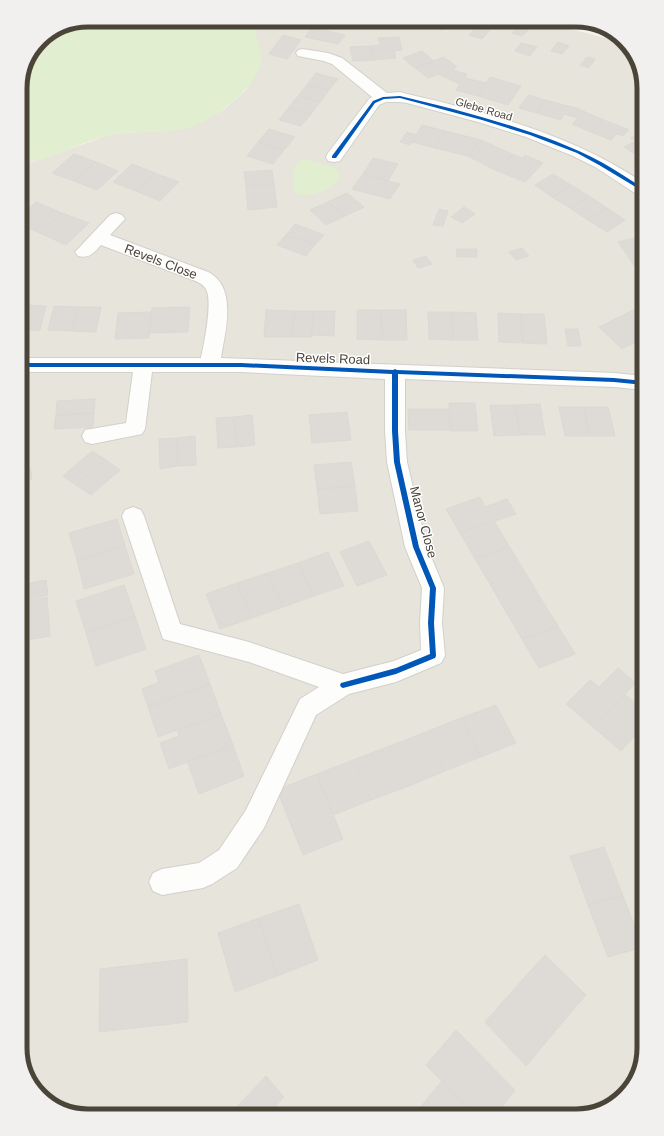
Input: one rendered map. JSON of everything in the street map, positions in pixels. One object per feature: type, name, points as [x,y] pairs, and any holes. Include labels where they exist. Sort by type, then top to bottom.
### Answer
[{"type":"street","points":[[303,53],[328,57],[337,61],[382,98],[374,102],[334,157]]},
{"type":"street","name":"Glebe Road","points":[[382,98],[400,97],[409,99],[503,124],[532,134],[592,158],[637,186]]},
{"type":"street","points":[[84,252],[116,219]]},
{"type":"street","name":"Revels Close","points":[[98,237],[197,275],[206,279],[213,285],[218,302],[210,365]]},
{"type":"street","name":"Revels Road","points":[[27,366],[210,365],[395,371],[614,380],[637,382]]},
{"type":"street","points":[[92,436],[135,430],[143,366]]},
{"type":"street","name":"Manor Close","points":[[343,685],[396,671],[432,656],[431,623],[433,588],[416,548],[397,462],[395,430],[395,371]]},
{"type":"street","points":[[133,516],[171,632],[249,652],[343,685]]},
{"type":"street","points":[[162,882],[203,875],[228,859],[256,819],[287,749],[308,707],[343,685]]},
{"type":"shaded area","points":[[255,27],[564,27],[614,40],[627,54],[634,68],[637,88],[637,1048],[635,1064],[627,1082],[610,1099],[596,1106],[576,1109],[84,1109],[68,1106],[54,1099],[37,1082],[30,1068],[27,1048],[27,163],[106,136],[122,133],[165,131],[188,128],[204,121],[226,108],[246,90],[256,74]]},
{"type":"green space","points":[[88,27],[254,27],[261,56],[259,70],[244,91],[221,111],[188,128],[106,136],[27,163],[27,84],[29,72],[33,61],[40,51],[57,35],[68,30]]},
{"type":"green space","points":[[306,159],[336,168],[340,174],[336,182],[326,189],[314,194],[301,195],[296,193],[293,189],[294,167],[298,162]]},
{"type":"building","points":[[312,27],[345,35],[338,44],[305,37]]},
{"type":"building","points":[[436,27],[444,27],[443,30]]},
{"type":"building","points":[[476,27],[490,30],[482,39],[469,35]]},
{"type":"building","points":[[518,27],[528,30],[522,36],[512,33]]},
{"type":"building","points":[[283,35],[301,40],[287,59],[269,54]]},
{"type":"building","points":[[399,37],[402,50],[394,51],[396,58],[374,60],[371,46],[380,45],[378,38]]},
{"type":"building","points":[[558,42],[569,46],[562,54],[551,51]]},
{"type":"building","points":[[521,43],[537,47],[530,56],[515,51]]},
{"type":"building","points":[[371,46],[374,60],[353,61],[350,47]]},
{"type":"building","points":[[422,51],[434,61],[415,68],[403,58]]},
{"type":"building","points":[[444,57],[457,67],[452,69],[459,72],[449,79],[438,74],[428,78],[415,68]]},
{"type":"building","points":[[587,57],[595,59],[589,68],[580,65]]},
{"type":"building","points":[[459,72],[467,74],[465,78],[486,83],[478,96],[456,90],[460,84],[449,79]]},
{"type":"building","points":[[316,73],[338,79],[329,90],[307,85]]},
{"type":"building","points":[[490,77],[521,86],[508,105],[478,96]]},
{"type":"building","points":[[307,85],[329,90],[320,102],[298,96]]},
{"type":"building","points":[[528,95],[545,100],[537,113],[519,108]]},
{"type":"building","points":[[298,96],[320,102],[311,114],[288,108]]},
{"type":"building","points":[[545,100],[576,108],[571,116],[564,114],[561,120],[537,113]]},
{"type":"building","points":[[288,108],[311,114],[301,126],[279,120]]},
{"type":"building","points":[[576,108],[604,120],[591,132],[572,124],[578,118],[571,116]]},
{"type":"building","points":[[604,120],[629,130],[623,136],[617,134],[611,140],[591,132]]},
{"type":"building","points":[[422,125],[445,131],[435,148],[412,142],[410,145],[400,142],[407,132],[416,135]]},
{"type":"building","points":[[269,129],[295,137],[284,150],[258,142]]},
{"type":"building","points":[[445,131],[481,140],[468,156],[435,148]]},
{"type":"building","points":[[637,134],[637,155],[624,147],[636,141],[631,138]]},
{"type":"building","points":[[481,140],[512,154],[497,171],[468,156]]},
{"type":"building","points":[[258,142],[284,150],[273,164],[247,156]]},
{"type":"building","points":[[74,154],[96,162],[74,181],[52,173]]},
{"type":"building","points":[[512,154],[522,158],[525,155],[543,163],[525,182],[497,171]]},
{"type":"building","points":[[373,158],[398,164],[388,181],[363,174]]},
{"type":"building","points":[[96,162],[118,171],[97,190],[74,181]]},
{"type":"building","points":[[132,164],[155,173],[136,191],[113,182]]},
{"type":"building","points":[[272,170],[274,184],[246,186],[244,172]]},
{"type":"building","points":[[155,173],[179,182],[160,201],[136,191]]},
{"type":"building","points":[[363,174],[400,184],[390,199],[352,189]]},
{"type":"building","points":[[553,174],[571,185],[552,197],[535,185]]},
{"type":"building","points":[[274,184],[277,207],[248,210],[246,186]]},
{"type":"building","points":[[571,185],[589,196],[570,208],[552,197]]},
{"type":"building","points":[[347,193],[364,207],[345,216],[328,202]]},
{"type":"building","points":[[589,196],[607,208],[588,220],[570,208]]},
{"type":"building","points":[[36,202],[62,213],[40,233],[27,228],[27,210]]},
{"type":"building","points":[[328,202],[345,216],[326,225],[310,210]]},
{"type":"building","points":[[464,207],[475,214],[462,223],[451,217]]},
{"type":"building","points":[[607,208],[625,220],[607,232],[588,220]]},
{"type":"building","points":[[439,209],[448,211],[443,226],[433,225]]},
{"type":"building","points":[[62,213],[89,223],[66,245],[40,233]]},
{"type":"building","points":[[295,224],[324,235],[315,245],[286,235]]},
{"type":"building","points":[[286,235],[315,245],[306,256],[277,245]]},
{"type":"building","points":[[637,238],[637,260],[631,261],[618,242]]},
{"type":"building","points":[[522,248],[529,256],[516,260],[509,252]]},
{"type":"building","points":[[456,249],[477,249],[477,257],[457,257]]},
{"type":"building","points":[[426,256],[432,264],[418,268],[413,260]]},
{"type":"building","points":[[637,260],[637,270],[631,261]]},
{"type":"building","points":[[27,305],[46,306],[40,330],[27,331]]},
{"type":"building","points":[[54,306],[78,307],[72,331],[48,330]]},
{"type":"building","points":[[78,307],[101,307],[96,332],[72,331]]},
{"type":"building","points":[[190,307],[188,332],[149,333],[152,308]]},
{"type":"building","points":[[637,308],[637,320],[629,312]]},
{"type":"building","points":[[266,310],[294,311],[292,337],[264,337]]},
{"type":"building","points":[[357,310],[381,310],[382,340],[357,339]]},
{"type":"building","points":[[381,310],[406,310],[407,340],[382,340]]},
{"type":"building","points":[[294,311],[313,311],[312,337],[292,337]]},
{"type":"building","points":[[313,311],[335,311],[334,336],[312,335]]},
{"type":"building","points":[[151,312],[149,338],[115,339],[118,313]]},
{"type":"building","points":[[428,312],[452,312],[453,340],[429,339]]},
{"type":"building","points":[[452,312],[476,313],[478,340],[453,340]]},
{"type":"building","points":[[629,312],[637,320],[637,342],[622,349],[599,327]]},
{"type":"building","points":[[498,313],[521,314],[523,343],[499,342]]},
{"type":"building","points":[[521,314],[544,314],[547,344],[523,343]]},
{"type":"building","points":[[565,329],[578,329],[581,346],[568,346]]},
{"type":"building","points":[[95,399],[94,413],[56,415],[57,401]]},
{"type":"building","points":[[449,403],[475,403],[478,431],[451,431]]},
{"type":"building","points":[[540,404],[545,435],[520,435],[515,405]]},
{"type":"building","points":[[490,405],[515,405],[520,435],[494,436]]},
{"type":"building","points":[[559,407],[584,407],[589,436],[565,436]]},
{"type":"building","points":[[584,407],[608,407],[615,436],[589,436]]},
{"type":"building","points":[[408,409],[449,409],[451,430],[409,430]]},
{"type":"building","points":[[347,412],[351,440],[312,443],[309,415]]},
{"type":"building","points":[[94,413],[93,427],[54,429],[56,415]]},
{"type":"building","points":[[252,415],[255,445],[237,447],[234,417]]},
{"type":"building","points":[[234,417],[237,447],[218,448],[216,418]]},
{"type":"building","points":[[195,436],[196,465],[178,466],[177,438]]},
{"type":"building","points":[[177,438],[178,466],[160,469],[159,439]]},
{"type":"building","points":[[92,451],[106,460],[76,485],[63,476]]},
{"type":"building","points":[[106,460],[120,470],[91,495],[76,485]]},
{"type":"building","points":[[351,462],[355,486],[317,489],[314,465]]},
{"type":"building","points":[[30,467],[32,479],[27,480],[27,468]]},
{"type":"building","points":[[355,486],[358,511],[320,514],[317,489]]},
{"type":"building","points":[[480,497],[485,507],[507,499],[516,514],[460,533],[446,509]]},
{"type":"building","points":[[117,519],[125,546],[77,560],[69,533]]},
{"type":"building","points":[[494,521],[509,546],[475,559],[460,533]]},
{"type":"building","points":[[369,541],[387,575],[357,586],[340,552]]},
{"type":"building","points":[[125,546],[134,574],[84,589],[77,560]]},
{"type":"building","points":[[509,546],[525,572],[490,584],[475,559]]},
{"type":"building","points":[[328,552],[344,586],[314,596],[298,563]]},
{"type":"building","points":[[298,563],[314,596],[283,607],[268,573]]},
{"type":"building","points":[[525,572],[541,599],[506,612],[490,584]]},
{"type":"building","points":[[268,573],[283,607],[252,618],[237,583]]},
{"type":"building","points":[[46,580],[48,595],[27,600],[27,583]]},
{"type":"building","points":[[237,583],[252,618],[220,629],[206,594]]},
{"type":"building","points":[[124,585],[135,616],[86,633],[76,601]]},
{"type":"building","points":[[47,597],[50,636],[27,640],[27,601]]},
{"type":"building","points":[[541,599],[558,626],[522,639],[506,612]]},
{"type":"building","points":[[135,616],[146,649],[96,666],[86,633]]},
{"type":"building","points":[[558,626],[575,654],[539,668],[522,639]]},
{"type":"building","points":[[199,655],[210,684],[148,707],[142,689],[159,682],[155,671]]},
{"type":"building","points":[[618,668],[636,683],[593,727],[566,704],[590,680],[599,687]]},
{"type":"building","points":[[210,684],[221,714],[158,737],[148,707]]},
{"type":"building","points":[[625,695],[637,704],[637,734],[621,751],[593,727]]},
{"type":"building","points":[[496,705],[516,743],[481,757],[461,718]]},
{"type":"building","points":[[221,714],[233,745],[169,769],[160,743],[179,736],[177,730]]},
{"type":"building","points":[[461,718],[481,757],[445,771],[426,732]]},
{"type":"building","points":[[426,732],[445,771],[409,786],[390,746]]},
{"type":"building","points":[[233,745],[244,776],[199,794],[187,761]]},
{"type":"building","points":[[390,746],[409,786],[371,800],[353,760]]},
{"type":"building","points":[[353,760],[371,800],[333,815],[317,774]]},
{"type":"building","points":[[317,774],[343,839],[303,855],[277,790]]},
{"type":"building","points":[[604,847],[623,896],[588,905],[570,856]]},
{"type":"building","points":[[623,896],[637,932],[637,949],[608,957],[588,905]]},
{"type":"building","points":[[299,904],[318,960],[277,976],[259,918]]},
{"type":"building","points":[[259,918],[277,976],[235,992],[218,933]]},
{"type":"building","points":[[545,955],[586,995],[556,1030],[515,988]]},
{"type":"building","points":[[187,959],[188,1022],[144,1027],[144,964]]},
{"type":"building","points":[[144,964],[144,1027],[99,1032],[100,969]]},
{"type":"building","points":[[515,988],[556,1030],[526,1066],[485,1022]]},
{"type":"building","points":[[456,1030],[515,1090],[500,1109],[468,1109],[426,1065]]},
{"type":"building","points":[[266,1076],[284,1097],[273,1109],[235,1109]]},
{"type":"building","points":[[442,1081],[468,1109],[419,1109]]},
{"type":"cycle path","points":[[334,157],[374,102],[383,98],[400,97],[508,126],[555,142],[601,164],[637,186]]},
{"type":"cycle path","points":[[27,365],[241,365],[614,380],[637,382]]},
{"type":"cycle path","points":[[343,685],[396,671],[433,656],[431,623],[433,588],[416,547],[397,462],[395,431],[395,371]]}]
